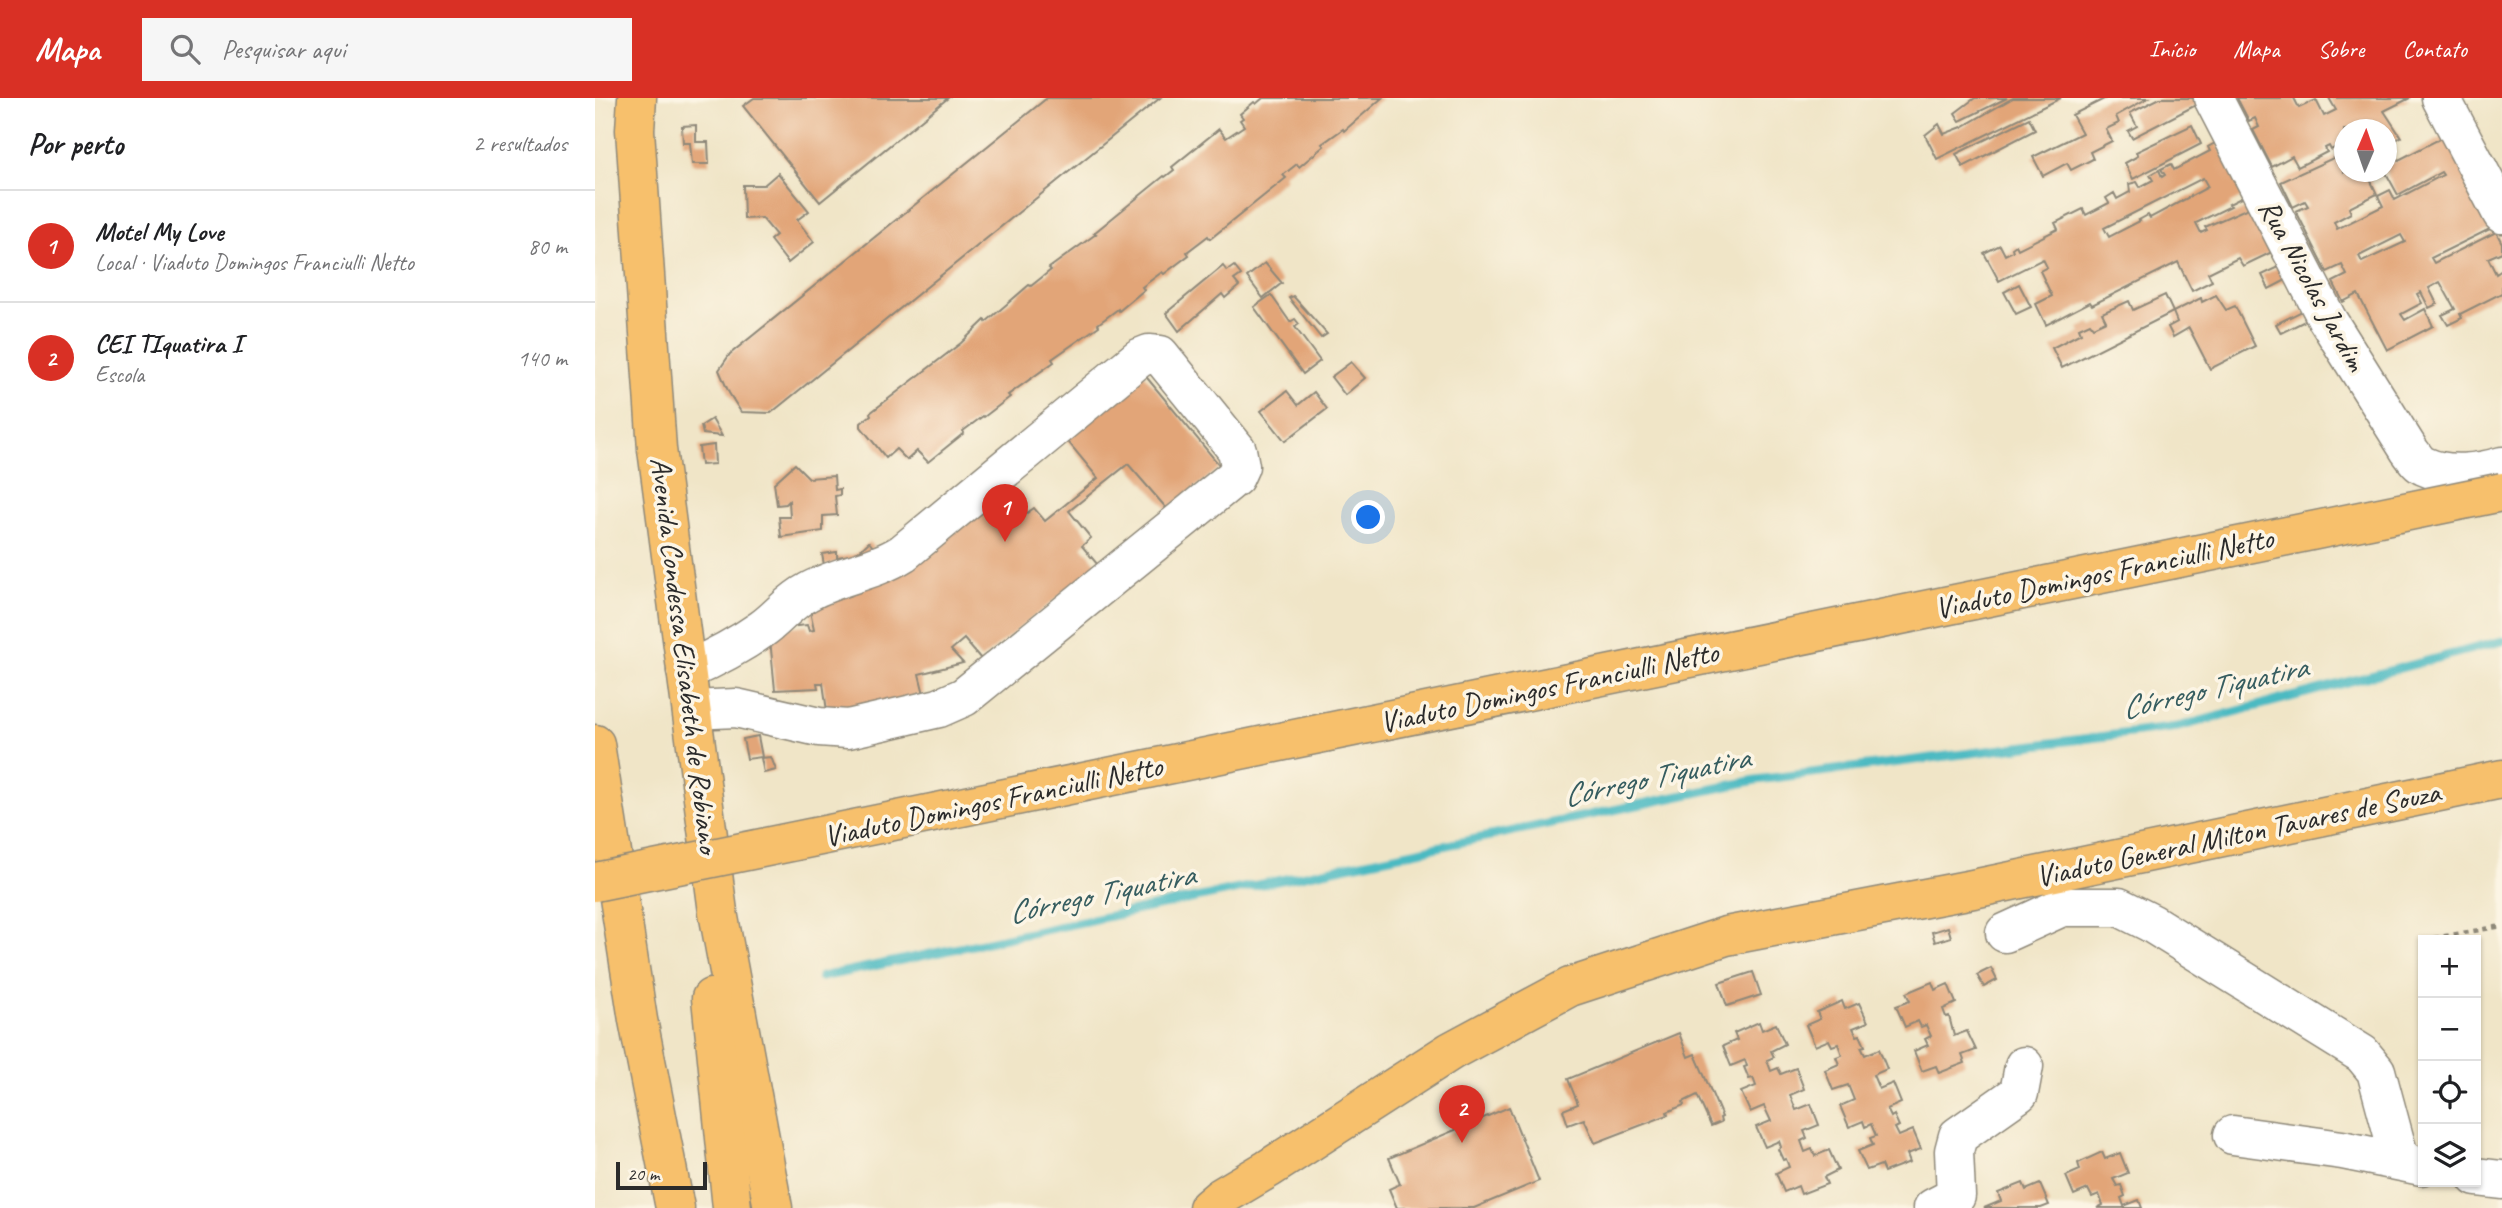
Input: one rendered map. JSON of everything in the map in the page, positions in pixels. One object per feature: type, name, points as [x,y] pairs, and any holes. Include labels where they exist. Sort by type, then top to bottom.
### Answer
[{"type":"main road","name":"Avenida Condessa Elisabeth de Robiano","points":[[641,109],[657,449],[718,912],[773,1208]]},
{"type":"main road","name":"Viaduto Domingos Franciulli Netto","points":[[595,882],[2502,492]]},
{"type":"main road","points":[[595,744],[638,1020],[675,1208]]},
{"type":"main road","name":"Viaduto General Milton Tavares de Souza","points":[[1268,1169],[1451,1051],[1570,987],[1726,936],[1973,889],[2502,779]]},
{"type":"main road","points":[[718,912],[709,973],[732,1208]]},
{"type":"main road","points":[[1208,1208],[1221,1197],[1268,1169]]},
{"type":"main road","points":[[1234,1208],[1268,1169]]},
{"type":"street","name":"Rua Nicolas Jardim","points":[[2213,98],[2327,319],[2409,450],[2423,466],[2452,472],[2476,474],[2502,466]]},
{"type":"street","points":[[2441,98],[2502,214]]},
{"type":"street","points":[[686,671],[727,652],[764,628],[810,590],[878,566],[903,553],[1139,359],[1149,354],[1160,355],[1237,450],[1240,466],[1235,477],[964,697],[939,708],[848,729],[819,727],[736,708],[692,710]]},
{"type":"street","points":[[2005,933],[2062,907],[2119,907],[2151,923],[2361,1054],[2376,1071],[2412,1163]]},
{"type":"street","points":[[1933,1208],[1956,1196],[1954,1151],[1958,1136],[2018,1093],[2024,1066]]},
{"type":"street","points":[[2233,1135],[2412,1163]]},
{"type":"street","points":[[2481,1178],[2502,1180]]},
{"type":"path","points":[[2451,935],[2502,926]]},
{"type":"building","points":[[754,98],[948,98],[820,202],[743,106]]},
{"type":"building","points":[[1047,98],[1160,98],[771,413],[741,412],[719,370],[730,354]]},
{"type":"building","points":[[1263,98],[1382,98],[1344,131],[1343,129],[1322,144],[1324,146],[1299,167],[1297,164],[1283,175],[1286,178],[1210,239],[1208,236],[1187,252],[1189,255],[1142,287],[1144,290],[1119,311],[1118,309],[1052,359],[1054,362],[1008,395],[1010,397],[963,431],[964,433],[928,462],[917,451],[907,460],[896,449],[886,458],[861,427],[861,423],[870,413],[961,343],[985,320],[986,322],[1051,270],[1049,268],[1096,234],[1094,233],[1174,170],[1172,167],[1219,129],[1226,138],[1244,126],[1240,114]]},
{"type":"building","points":[[1975,98],[2007,98],[1960,121],[1955,113]]},
{"type":"building","points":[[2013,98],[2061,98],[1937,159],[1925,135],[1939,124],[1944,134],[1962,127]]},
{"type":"building","points":[[2106,98],[2148,98],[2116,116],[2119,123],[2106,129],[2112,141],[2090,152],[2093,159],[2071,170],[2067,163],[2043,176],[2033,157],[2082,133],[2072,115]]},
{"type":"building","points":[[2160,98],[2194,98],[2198,104],[2132,138],[2128,131],[2137,126],[2130,113]]},
{"type":"building","points":[[2237,98],[2294,98],[2299,108],[2316,100],[2324,116],[2336,110],[2329,98],[2410,98],[2384,111],[2389,119],[2334,119],[2334,148],[2331,150],[2329,146],[2325,148],[2327,152],[2298,167],[2292,156],[2272,167],[2253,130],[2259,127],[2255,118],[2249,121]]},
{"type":"building","points":[[2029,118],[2035,130],[1963,167],[1956,154]]},
{"type":"building","points":[[696,125],[696,142],[708,142],[709,164],[692,164],[690,143],[683,143],[682,126]]},
{"type":"building","points":[[2192,125],[2201,144],[2133,179],[2125,163],[2138,156],[2136,152]]},
{"type":"building","points":[[2445,136],[2494,227],[2431,258],[2434,263],[2496,232],[2502,243],[2502,252],[2488,258],[2496,274],[2502,270],[2502,293],[2460,314],[2462,318],[2448,325],[2442,315],[2455,309],[2440,282],[2429,288],[2437,304],[2429,308],[2421,292],[2417,294],[2422,303],[2401,314],[2405,320],[2425,309],[2433,326],[2387,350],[2358,294],[2343,302],[2333,282],[2347,275],[2342,265],[2327,272],[2296,211],[2308,206],[2305,201],[2293,207],[2281,182],[2334,158],[2334,182],[2371,182],[2377,194],[2349,208],[2351,213],[2334,222],[2337,229],[2383,206],[2378,196],[2390,190],[2395,200],[2443,175],[2441,172],[2398,195],[2391,182],[2397,182],[2397,161]],"holes":[[[2401,235],[2405,242],[2362,262],[2359,256]]]},
{"type":"building","points":[[2217,142],[2245,196],[2196,223],[2201,233],[2207,230],[2205,227],[2248,208],[2274,251],[2243,266],[2238,258],[2208,273],[2212,281],[2192,291],[2178,262],[2046,325],[2036,304],[2052,296],[2040,271],[2047,267],[2043,259],[1999,281],[1984,253],[2000,245],[2005,255],[2013,251],[2012,248],[2016,245],[2018,249],[2058,229],[2055,223],[2083,209],[2086,215],[2109,203],[2106,198],[2114,193],[2117,199],[2130,192],[2129,184],[2137,182],[2140,187],[2153,180],[2150,175],[2159,170],[2162,177],[2165,175],[2161,169],[2171,164],[2174,170],[2210,151],[2208,147]],"holes":[[[2203,178],[2208,187],[2109,237],[2104,228]]]},
{"type":"building","points":[[778,173],[809,211],[797,220],[814,242],[788,263],[770,240],[776,235],[762,218],[744,219],[743,185],[764,185]]},
{"type":"building","points":[[1265,263],[1282,283],[1263,298],[1247,277]]},
{"type":"building","points":[[1223,266],[1227,271],[1234,266],[1241,275],[1234,280],[1239,286],[1225,298],[1222,294],[1179,331],[1166,313]]},
{"type":"building","points":[[2281,266],[2288,279],[2269,289],[2262,275]]},
{"type":"building","points":[[2019,284],[2031,307],[2016,314],[2004,292]]},
{"type":"building","points":[[1271,295],[1290,322],[1295,319],[1299,324],[1295,327],[1320,361],[1303,374],[1254,307]]},
{"type":"building","points":[[2165,295],[2173,312],[2062,368],[2052,348],[2081,333],[2079,328],[2090,323],[2093,327],[2106,321],[2102,313],[2129,301],[2133,310]]},
{"type":"building","points":[[2216,295],[2226,310],[2235,306],[2255,346],[2210,369],[2189,328],[2173,337],[2168,327],[2177,322],[2173,312],[2201,298],[2202,302]]},
{"type":"building","points":[[1293,296],[1327,334],[1321,338],[1289,298]]},
{"type":"building","points":[[2304,310],[2309,319],[2281,333],[2276,324]]},
{"type":"building","points":[[1351,362],[1365,378],[1345,395],[1331,377]]},
{"type":"building","points":[[1138,367],[1221,467],[1168,510],[1128,464],[1069,511],[1091,538],[1082,546],[1098,565],[981,659],[964,639],[951,650],[963,663],[919,674],[924,694],[828,718],[823,683],[817,683],[818,688],[775,690],[769,629],[807,625],[809,631],[814,630],[811,611],[997,482],[1013,502],[1016,499],[1027,513],[1034,508],[1045,521],[1098,478],[1060,432]]},
{"type":"building","points":[[1287,391],[1298,405],[1314,392],[1327,409],[1285,441],[1261,411]]},
{"type":"building","points":[[712,419],[722,436],[703,434],[701,426]]},
{"type":"building","points":[[714,445],[715,464],[701,465],[699,447]]},
{"type":"building","points":[[795,464],[809,478],[834,476],[835,490],[840,489],[840,495],[835,496],[837,515],[823,516],[823,531],[781,537],[779,517],[790,517],[789,501],[777,505],[774,483]]},
{"type":"building","points":[[869,542],[873,547],[859,559],[824,565],[822,554],[837,552],[837,557],[856,554]]},
{"type":"building","points":[[758,736],[762,757],[747,759],[743,739]]},
{"type":"building","points":[[771,757],[776,770],[764,773],[761,758]]},
{"type":"building","points":[[1948,927],[1951,937],[1935,942],[1932,932]]},
{"type":"building","points":[[1991,968],[1997,980],[1984,987],[1977,975]]},
{"type":"building","points":[[1753,972],[1761,995],[1727,1006],[1719,983]]},
{"type":"building","points":[[1932,982],[1935,990],[1948,984],[1956,1003],[1943,1009],[1946,1017],[1949,1016],[1954,1036],[1967,1031],[1976,1050],[1962,1055],[1965,1063],[1939,1073],[1936,1066],[1922,1071],[1914,1051],[1928,1045],[1925,1039],[1931,1036],[1926,1025],[1921,1027],[1918,1021],[1905,1027],[1896,1006],[1910,1001],[1906,993]]},
{"type":"building","points":[[1842,1001],[1845,1009],[1859,1003],[1868,1022],[1853,1028],[1865,1046],[1861,1047],[1865,1055],[1879,1049],[1887,1069],[1873,1075],[1879,1089],[1893,1083],[1901,1103],[1887,1109],[1891,1117],[1894,1115],[1899,1126],[1895,1128],[1899,1136],[1913,1130],[1921,1149],[1907,1154],[1910,1162],[1884,1172],[1881,1165],[1867,1170],[1858,1151],[1873,1145],[1870,1138],[1876,1136],[1871,1124],[1865,1127],[1863,1121],[1849,1127],[1840,1106],[1854,1100],[1848,1085],[1833,1090],[1825,1070],[1839,1064],[1836,1057],[1842,1055],[1838,1044],[1832,1046],[1829,1040],[1815,1046],[1806,1025],[1820,1019],[1817,1012]]},
{"type":"building","points":[[1759,1022],[1762,1030],[1776,1024],[1785,1044],[1771,1051],[1774,1057],[1767,1060],[1771,1071],[1778,1068],[1781,1074],[1796,1068],[1804,1089],[1790,1095],[1796,1110],[1811,1104],[1819,1125],[1804,1131],[1807,1138],[1801,1141],[1805,1152],[1812,1149],[1815,1156],[1829,1150],[1838,1170],[1824,1177],[1827,1184],[1801,1194],[1798,1186],[1784,1192],[1776,1173],[1789,1167],[1778,1149],[1781,1147],[1779,1141],[1765,1147],[1756,1127],[1771,1121],[1764,1106],[1750,1112],[1741,1092],[1756,1086],[1753,1078],[1749,1079],[1744,1067],[1747,1066],[1745,1060],[1731,1066],[1723,1046],[1737,1040],[1734,1033]]},
{"type":"building","points":[[1679,1033],[1688,1057],[1695,1054],[1722,1117],[1721,1122],[1711,1126],[1697,1095],[1683,1102],[1684,1105],[1667,1112],[1668,1115],[1595,1143],[1584,1119],[1568,1125],[1563,1110],[1578,1104],[1568,1079]]},
{"type":"building","points":[[1509,1107],[1539,1181],[1474,1208],[1397,1208],[1389,1189],[1400,1184],[1389,1158]]},
{"type":"building","points":[[2102,1152],[2105,1159],[2120,1153],[2128,1173],[2113,1179],[2117,1186],[2121,1185],[2125,1196],[2121,1198],[2124,1206],[2139,1200],[2142,1208],[2097,1208],[2103,1205],[2099,1194],[2092,1197],[2088,1189],[2074,1195],[2066,1176],[2080,1170],[2078,1163]]},
{"type":"building","points":[[2023,1183],[2026,1190],[2040,1184],[2049,1205],[2041,1208],[1984,1208],[2001,1201],[1998,1193]]},
{"type":"waterway","name":"Córrego Tiquatira","points":[[821,977],[1756,780],[2178,727],[2502,641]]},
{"type":"place","name":"Motel My Love","points":[[1005,542]]},
{"type":"place","name":"CEI TIquatira I","points":[[1462,1143]]}]
